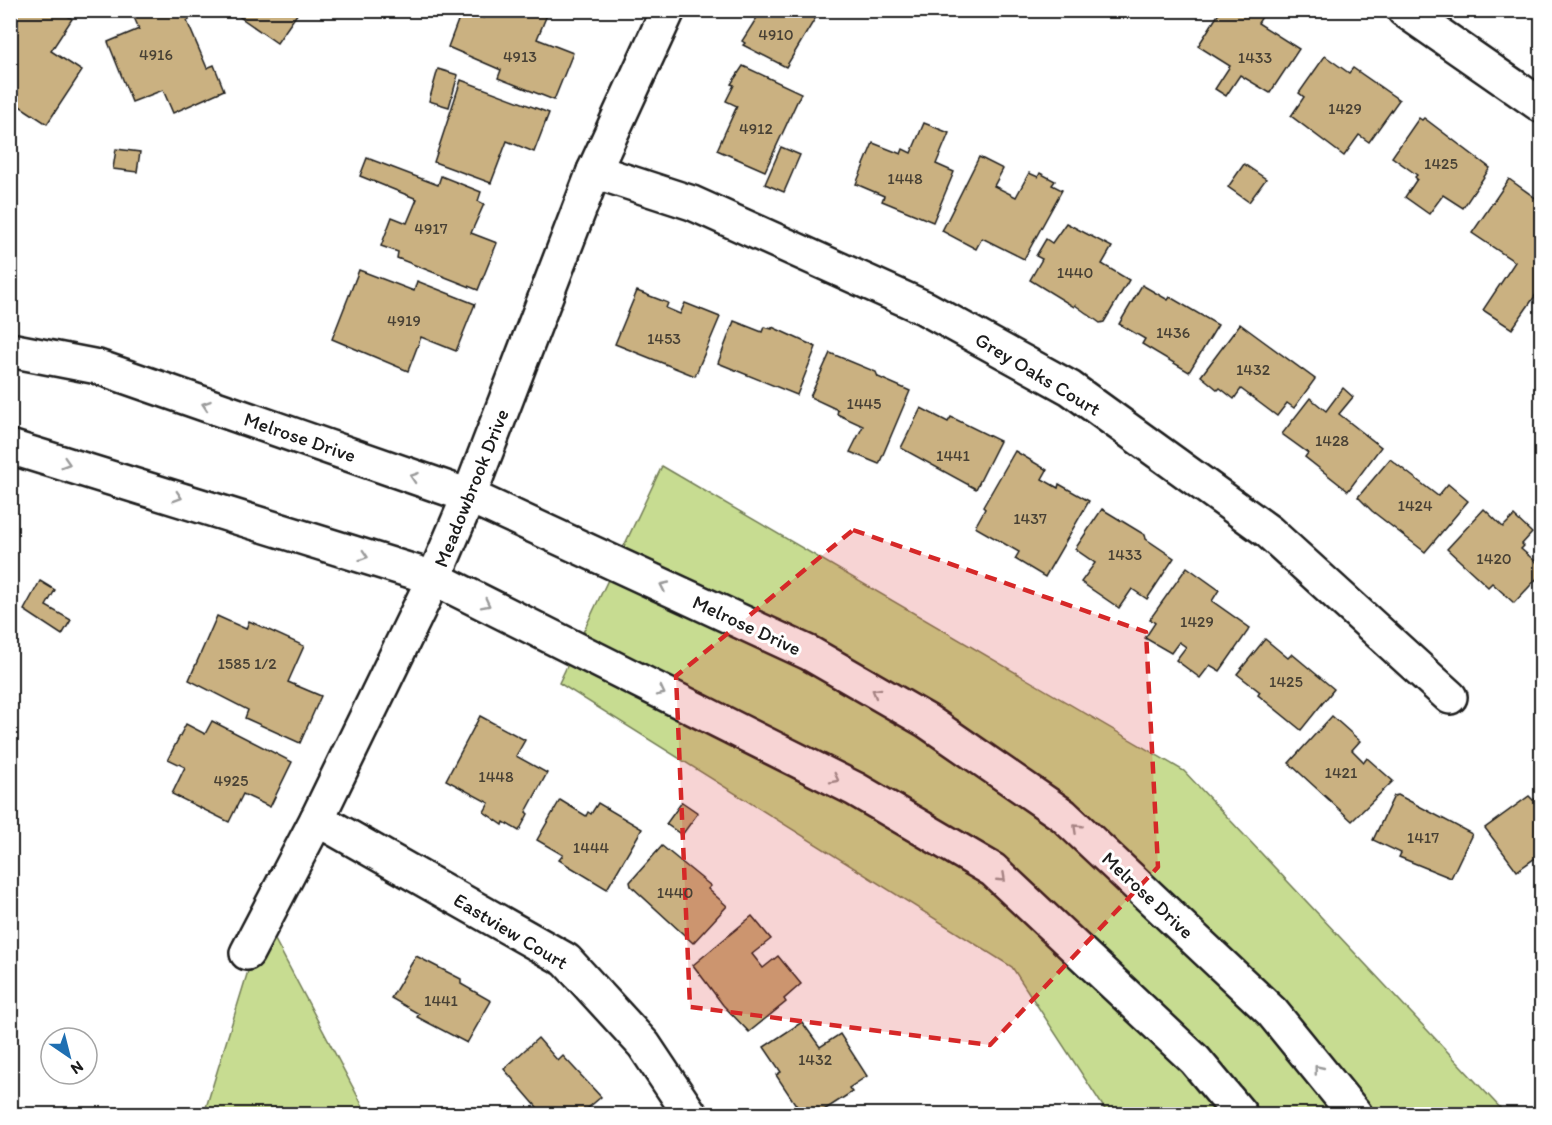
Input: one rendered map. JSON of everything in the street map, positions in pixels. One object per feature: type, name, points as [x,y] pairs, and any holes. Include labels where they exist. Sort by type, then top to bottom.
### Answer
[{"type":"main road","name":"Meadowbrook Drive","points":[[247,953],[317,819],[434,578],[469,496],[594,171],[668,10]]},
{"type":"main road","points":[[1404,10],[1542,106]]},
{"type":"main road","name":"Grey Oaks Court","points":[[594,171],[692,203],[914,303],[1070,387],[1269,532],[1450,697]]},
{"type":"main road","name":"Melrose Drive","points":[[10,350],[98,367],[469,496],[809,653],[927,721],[1063,815],[1272,1012],[1355,1114]]},
{"type":"main road","points":[[10,447],[434,578],[855,789],[993,870],[1195,1060],[1240,1114]]},
{"type":"main road","name":"Eastview Court","points":[[317,819],[566,960],[644,1045],[690,1114]]},
{"type":"highlighted area","points":[[853,530],[1146,632],[1158,867],[990,1045],[690,1007],[676,676]]},
{"type":"green space","points":[[662,466],[1184,771],[1506,1114],[1108,1114],[1012,967],[559,683]]},
{"type":"green space","points":[[264,919],[367,1114],[204,1114]]},
{"type":"building","points":[[17,10],[59,10],[72,19],[51,51],[82,71],[47,124],[15,103],[18,99],[10,95],[10,20]]},
{"type":"building","points":[[131,10],[186,10],[189,20],[187,21],[207,68],[214,65],[224,90],[173,113],[163,90],[132,102],[108,42],[139,29]]},
{"type":"building","points":[[240,10],[300,10],[277,43],[237,15]]},
{"type":"building","points":[[462,10],[484,18],[487,10],[549,10],[537,39],[573,53],[554,100],[498,78],[501,70],[448,47]]},
{"type":"building","points":[[757,10],[819,12],[786,67],[743,45],[745,43],[742,41],[758,16],[755,14]]},
{"type":"building","points":[[1221,10],[1263,10],[1265,12],[1258,23],[1299,49],[1270,93],[1240,75],[1226,96],[1215,89],[1230,66],[1198,46]]},
{"type":"building","points":[[1325,56],[1349,73],[1353,68],[1399,100],[1369,142],[1359,135],[1344,156],[1291,116],[1304,97],[1299,93]]},
{"type":"building","points":[[743,66],[801,93],[765,171],[717,150],[737,106],[726,101],[734,85],[731,84]]},
{"type":"building","points":[[438,69],[458,75],[449,107],[429,101]]},
{"type":"building","points":[[461,80],[549,113],[534,152],[507,141],[491,183],[434,162]]},
{"type":"building","points":[[1419,118],[1422,120],[1424,118],[1490,168],[1463,208],[1443,195],[1429,214],[1405,197],[1417,179],[1415,177],[1417,175],[1392,157]]},
{"type":"building","points":[[924,123],[949,133],[936,164],[954,172],[933,222],[882,201],[884,196],[856,184],[873,143],[901,154],[903,149],[911,153]]},
{"type":"building","points":[[781,147],[800,155],[784,192],[765,184]]},
{"type":"building","points":[[116,149],[140,152],[137,172],[113,169]]},
{"type":"building","points":[[979,157],[1003,169],[994,186],[1016,197],[1029,173],[1038,177],[1040,173],[1055,181],[1052,185],[1062,190],[1024,259],[982,238],[976,249],[942,231]]},
{"type":"building","points":[[367,158],[438,185],[441,176],[481,192],[478,201],[484,204],[471,233],[497,243],[478,290],[397,258],[398,252],[381,246],[392,217],[407,223],[417,199],[360,176]]},
{"type":"building","points":[[1244,164],[1266,179],[1249,202],[1228,187]]},
{"type":"building","points":[[1509,179],[1541,202],[1535,211],[1542,215],[1542,286],[1512,329],[1483,310],[1515,262],[1472,233]]},
{"type":"building","points":[[1066,223],[1112,247],[1102,264],[1129,280],[1104,322],[1100,323],[1075,305],[1074,307],[1030,280],[1042,259],[1036,256],[1046,239],[1052,243]]},
{"type":"building","points":[[359,270],[414,291],[417,281],[475,304],[456,351],[421,337],[408,371],[332,339]]},
{"type":"building","points":[[1142,285],[1168,300],[1170,297],[1218,325],[1189,372],[1142,344],[1145,339],[1119,324]]},
{"type":"building","points":[[637,291],[668,303],[666,308],[680,314],[685,303],[720,317],[695,376],[615,344]]},
{"type":"building","points":[[734,321],[762,332],[764,327],[772,329],[772,327],[816,347],[797,395],[718,363]]},
{"type":"building","points":[[1240,324],[1315,379],[1294,408],[1287,403],[1277,416],[1241,389],[1234,399],[1201,376]]},
{"type":"building","points":[[830,353],[876,372],[878,377],[910,391],[879,464],[850,452],[863,426],[837,414],[838,410],[810,397]]},
{"type":"building","points":[[1343,388],[1353,397],[1339,414],[1381,447],[1348,491],[1305,457],[1308,453],[1282,434],[1310,398],[1326,411]]},
{"type":"building","points":[[921,408],[948,422],[951,417],[1000,441],[976,489],[901,448]]},
{"type":"building","points":[[1015,451],[1047,470],[1042,479],[1058,488],[1059,484],[1089,501],[1045,577],[1015,559],[1019,552],[975,527],[985,509],[983,507]]},
{"type":"building","points":[[1390,459],[1438,496],[1448,484],[1468,501],[1425,552],[1372,511],[1358,497]]},
{"type":"building","points":[[1102,509],[1145,535],[1146,539],[1174,558],[1147,599],[1132,589],[1119,608],[1081,582],[1095,563],[1075,549]]},
{"type":"building","points":[[1484,509],[1503,527],[1514,516],[1532,533],[1522,544],[1524,546],[1521,549],[1542,567],[1542,573],[1514,603],[1492,583],[1488,587],[1447,549]]},
{"type":"building","points":[[1187,567],[1219,590],[1212,601],[1250,628],[1220,671],[1210,665],[1200,678],[1176,660],[1186,647],[1179,642],[1171,653],[1145,638],[1155,623],[1150,619]]},
{"type":"building","points":[[40,581],[55,590],[46,606],[71,620],[62,635],[24,610]]},
{"type":"building","points":[[217,616],[246,629],[249,621],[304,646],[288,682],[321,696],[300,743],[245,718],[248,710],[189,680]]},
{"type":"building","points":[[1265,639],[1288,658],[1292,654],[1334,689],[1301,730],[1258,695],[1260,692],[1237,674]]},
{"type":"building","points":[[480,716],[525,740],[516,756],[547,773],[526,812],[528,814],[519,831],[504,822],[503,825],[484,812],[489,803],[446,780]]},
{"type":"building","points":[[1332,716],[1360,741],[1352,750],[1364,762],[1367,758],[1393,781],[1352,821],[1289,763]]},
{"type":"building","points":[[212,721],[292,762],[270,807],[243,794],[229,822],[172,794],[185,767],[168,759],[186,724],[205,734]]},
{"type":"building","points":[[1542,794],[1542,853],[1517,871],[1485,828],[1529,796],[1533,800]]},
{"type":"building","points":[[1398,795],[1472,834],[1451,878],[1399,857],[1401,853],[1373,840],[1394,796]]},
{"type":"building","points":[[560,800],[586,816],[588,812],[591,814],[598,803],[642,829],[607,889],[559,860],[563,855],[537,840]]},
{"type":"building","points":[[682,802],[698,813],[682,835],[666,824]]},
{"type":"building","points":[[662,846],[711,886],[708,889],[727,906],[693,943],[631,886],[630,882]]},
{"type":"building","points":[[752,916],[771,939],[752,954],[763,968],[778,956],[801,984],[784,999],[786,1002],[749,1032],[723,1005],[693,965]]},
{"type":"building","points":[[416,956],[461,979],[461,984],[491,1001],[467,1043],[417,1017],[419,1014],[391,998]]},
{"type":"building","points":[[802,1022],[820,1047],[840,1034],[867,1076],[849,1088],[852,1092],[818,1114],[802,1114],[776,1075],[781,1072],[764,1047]]},
{"type":"building","points":[[538,1038],[558,1061],[563,1056],[601,1097],[581,1114],[543,1114],[504,1069]]}]
